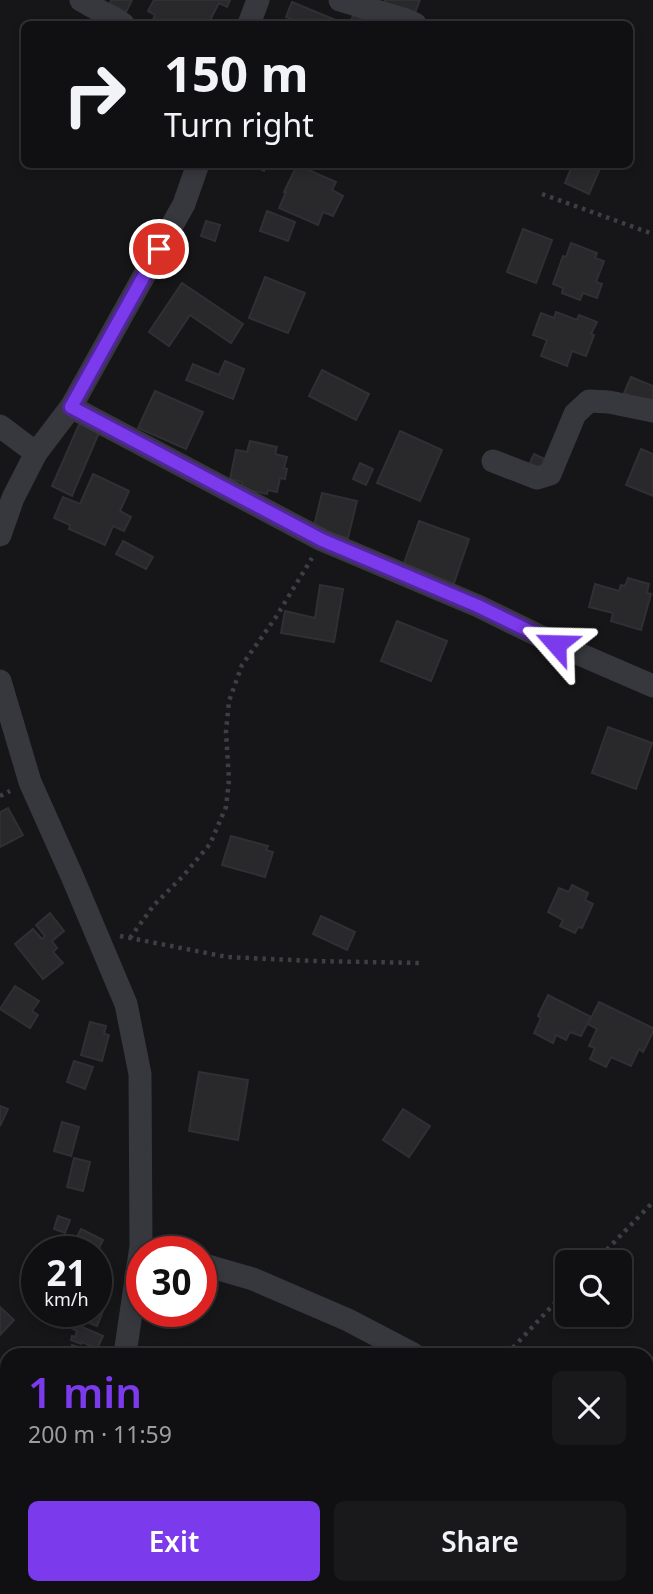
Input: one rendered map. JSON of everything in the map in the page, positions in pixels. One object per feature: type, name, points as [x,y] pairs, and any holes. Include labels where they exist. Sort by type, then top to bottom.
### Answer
[{"type":"street","points":[[81,0],[118,21]]},
{"type":"street","points":[[251,21],[258,0]]},
{"type":"street","points":[[340,0],[408,21]]},
{"type":"street","points":[[0,535],[13,498],[36,453],[71,407],[184,204],[197,168]]},
{"type":"street","points":[[493,461],[537,478],[550,474],[575,414],[589,401],[653,411]]},
{"type":"street","points":[[71,407],[322,540],[478,606],[556,644],[653,686]]},
{"type":"street","points":[[0,426],[36,453]]},
{"type":"street","points":[[0,681],[30,782],[126,1004],[140,1074],[149,1236]]},
{"type":"street","points":[[217,1269],[265,1284],[348,1320],[402,1348]]},
{"type":"street","points":[[126,1348],[131,1327]]},
{"type":"path","points":[[542,194],[653,234]]},
{"type":"path","points":[[130,938],[153,905],[183,877],[211,844],[226,807],[229,780],[226,732],[233,689],[242,666],[276,617],[322,540]]},
{"type":"path","points":[[95,932],[227,957],[419,963]]},
{"type":"path","points":[[607,1250],[653,1202]]},
{"type":"path","points":[[513,1348],[555,1303]]},
{"type":"building","points":[[111,0],[132,0],[126,12],[110,3]]},
{"type":"building","points":[[154,0],[230,0],[227,7],[219,3],[210,21],[152,21],[155,15],[148,11]]},
{"type":"building","points":[[385,0],[420,0],[413,18],[383,6]]},
{"type":"building","points":[[292,2],[338,21],[296,21],[286,17]]},
{"type":"building","points":[[353,15],[369,21],[351,21]]},
{"type":"building","points":[[296,168],[304,168],[336,182],[332,190],[343,196],[333,216],[323,212],[318,225],[279,208]]},
{"type":"building","points":[[571,168],[600,168],[589,194],[565,183]]},
{"type":"building","points":[[267,211],[295,222],[288,241],[260,231]]},
{"type":"building","points":[[206,221],[220,225],[215,241],[201,236]]},
{"type":"building","points":[[523,229],[552,240],[536,283],[507,272]]},
{"type":"building","points":[[571,243],[597,253],[595,258],[604,261],[596,282],[602,284],[597,298],[583,293],[580,300],[562,293],[563,288],[553,284]]},
{"type":"building","points":[[265,277],[305,293],[288,333],[249,318]]},
{"type":"building","points":[[182,283],[243,324],[231,343],[190,315],[169,346],[149,332]]},
{"type":"building","points":[[556,312],[577,320],[579,315],[597,322],[586,356],[572,351],[567,366],[541,356],[547,340],[533,335],[541,313],[554,318]]},
{"type":"building","points":[[225,361],[244,369],[233,399],[186,380],[193,364],[219,375]]},
{"type":"building","points":[[322,370],[369,394],[356,420],[309,396]]},
{"type":"building","points":[[631,377],[653,386],[653,405],[624,393]]},
{"type":"building","points":[[155,391],[203,412],[186,449],[138,428]]},
{"type":"building","points":[[81,420],[101,428],[72,496],[52,486]]},
{"type":"building","points":[[400,431],[442,450],[420,501],[377,483]]},
{"type":"building","points":[[250,441],[277,447],[275,454],[287,457],[285,479],[280,478],[277,492],[268,490],[267,494],[241,488],[242,482],[230,479],[236,450],[247,452]]},
{"type":"building","points":[[641,449],[653,454],[653,496],[626,485]]},
{"type":"building","points":[[534,454],[551,462],[545,473],[529,465]]},
{"type":"building","points":[[360,463],[373,469],[366,485],[353,479]]},
{"type":"building","points":[[93,474],[129,491],[120,511],[131,517],[124,531],[113,526],[105,545],[69,529],[70,525],[54,518],[63,497],[80,504]]},
{"type":"building","points":[[322,493],[357,501],[348,538],[313,530]]},
{"type":"building","points":[[419,521],[469,539],[453,586],[402,569]]},
{"type":"building","points":[[123,541],[153,557],[146,569],[116,554]]},
{"type":"building","points":[[628,578],[649,584],[647,593],[651,594],[641,630],[611,621],[613,613],[589,607],[595,584],[619,591]]},
{"type":"building","points":[[320,585],[343,589],[334,642],[281,633],[285,611],[315,618]]},
{"type":"building","points":[[397,621],[447,641],[431,681],[381,661]]},
{"type":"building","points":[[608,727],[652,743],[636,789],[592,773]]},
{"type":"building","points":[[8,808],[23,835],[0,847],[0,812]]},
{"type":"building","points":[[231,836],[268,846],[266,850],[273,852],[265,877],[222,865]]},
{"type":"building","points":[[572,885],[588,893],[585,900],[593,904],[582,928],[578,927],[575,933],[560,926],[563,920],[548,912],[559,888],[569,892]]},
{"type":"building","points":[[50,913],[64,931],[52,941],[57,948],[53,952],[63,963],[43,979],[15,944],[33,929],[42,939],[45,936],[36,925]]},
{"type":"building","points":[[321,916],[355,932],[347,950],[313,934]]},
{"type":"building","points":[[15,986],[39,1001],[32,1011],[38,1015],[30,1028],[0,1009]]},
{"type":"building","points":[[548,995],[591,1017],[581,1036],[570,1032],[566,1040],[556,1035],[553,1043],[534,1033],[541,1018],[538,1016]]},
{"type":"building","points":[[599,1002],[653,1028],[643,1052],[639,1049],[631,1066],[611,1057],[606,1067],[590,1059],[595,1048],[589,1046],[597,1029],[588,1024]]},
{"type":"building","points":[[90,1022],[106,1026],[104,1034],[109,1035],[102,1061],[81,1055]]},
{"type":"building","points":[[74,1061],[93,1067],[85,1089],[67,1082]]},
{"type":"building","points":[[199,1072],[248,1080],[238,1140],[189,1131]]},
{"type":"building","points":[[0,1106],[8,1109],[0,1126]]},
{"type":"building","points":[[403,1109],[430,1126],[409,1157],[383,1140]]},
{"type":"building","points":[[62,1122],[79,1127],[71,1156],[54,1151]]},
{"type":"building","points":[[74,1158],[90,1162],[83,1191],[67,1187]]},
{"type":"building","points":[[58,1216],[70,1220],[65,1233],[54,1229]]},
{"type":"building","points":[[81,1229],[95,1236],[78,1236]]},
{"type":"building","points":[[0,1307],[14,1320],[0,1335]]},
{"type":"building","points":[[71,1327],[82,1327],[103,1336],[97,1348],[71,1340],[77,1331]]},
{"type":"route","points":[[159,249],[71,407],[322,540],[478,606],[556,644]]}]
